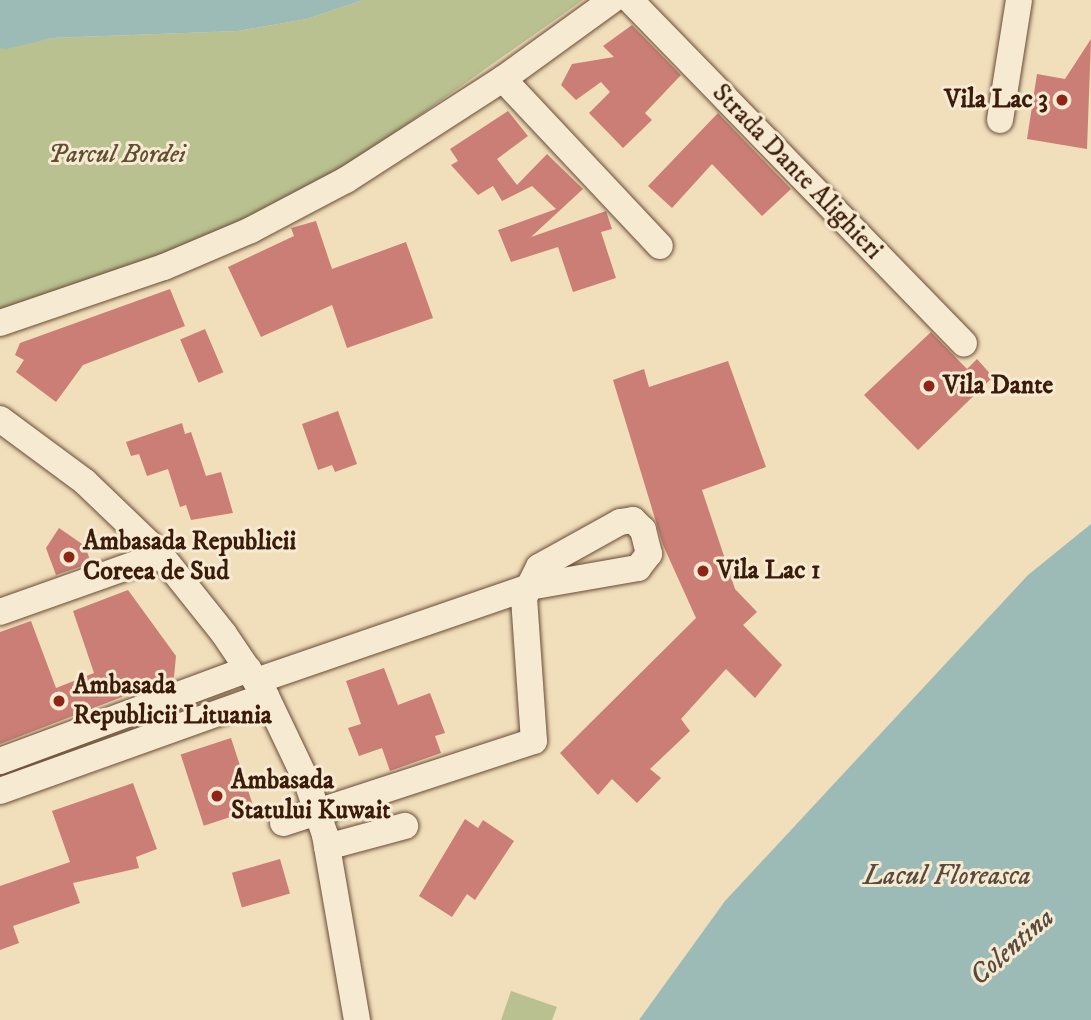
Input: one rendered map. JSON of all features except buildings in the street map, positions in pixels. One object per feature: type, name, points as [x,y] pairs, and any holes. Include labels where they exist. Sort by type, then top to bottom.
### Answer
[{"type":"street","points":[[0,324],[164,267],[251,230],[346,180],[503,79],[612,0]]},
{"type":"street","name":"Strada Dante Alighieri","points":[[630,0],[964,344]]},
{"type":"street","points":[[1000,120],[1019,0]]},
{"type":"street","points":[[503,79],[660,246]]},
{"type":"street","points":[[0,419],[85,482],[161,555],[257,682],[317,811],[327,847],[357,1020]]},
{"type":"street","points":[[0,611],[161,555]]},
{"type":"street","points":[[0,761],[71,736],[257,682],[529,587],[524,647],[534,741],[284,823]]},
{"type":"street","points":[[0,791],[82,763],[257,682]]},
{"type":"street","points":[[71,736],[82,763]]},
{"type":"street","points":[[327,847],[405,826]]},
{"type":"green space","name":"Parcul Bordei","points":[[363,0],[583,0],[318,187],[230,234],[0,312],[0,48],[52,38],[238,31],[307,19]]},
{"type":"green space","points":[[511,991],[557,1007],[552,1020],[501,1020]]},
{"type":"water","points":[[0,0],[363,0],[307,19],[238,31],[52,38],[6,49],[0,48]]},
{"type":"water","name":"Lacul Floreasca","points":[[1091,524],[1091,1020],[639,1020],[725,901],[1028,575]]},
{"type":"place","name":"Vila Lac 3","points":[[1062,100]]},
{"type":"place","name":"Vila Dante","points":[[929,386]]},
{"type":"place","name":"Ambasada Republicii Coreea de Sud","points":[[69,557]]},
{"type":"place","name":"Vila Lac 1","points":[[703,571]]},
{"type":"place","name":"Ambasada Republicii Lituania","points":[[59,701]]},
{"type":"place","name":"Ambasada Statului Kuwait","points":[[217,796]]},
{"type":"water label","name":"Colentina","points":[[1012,947]]}]
